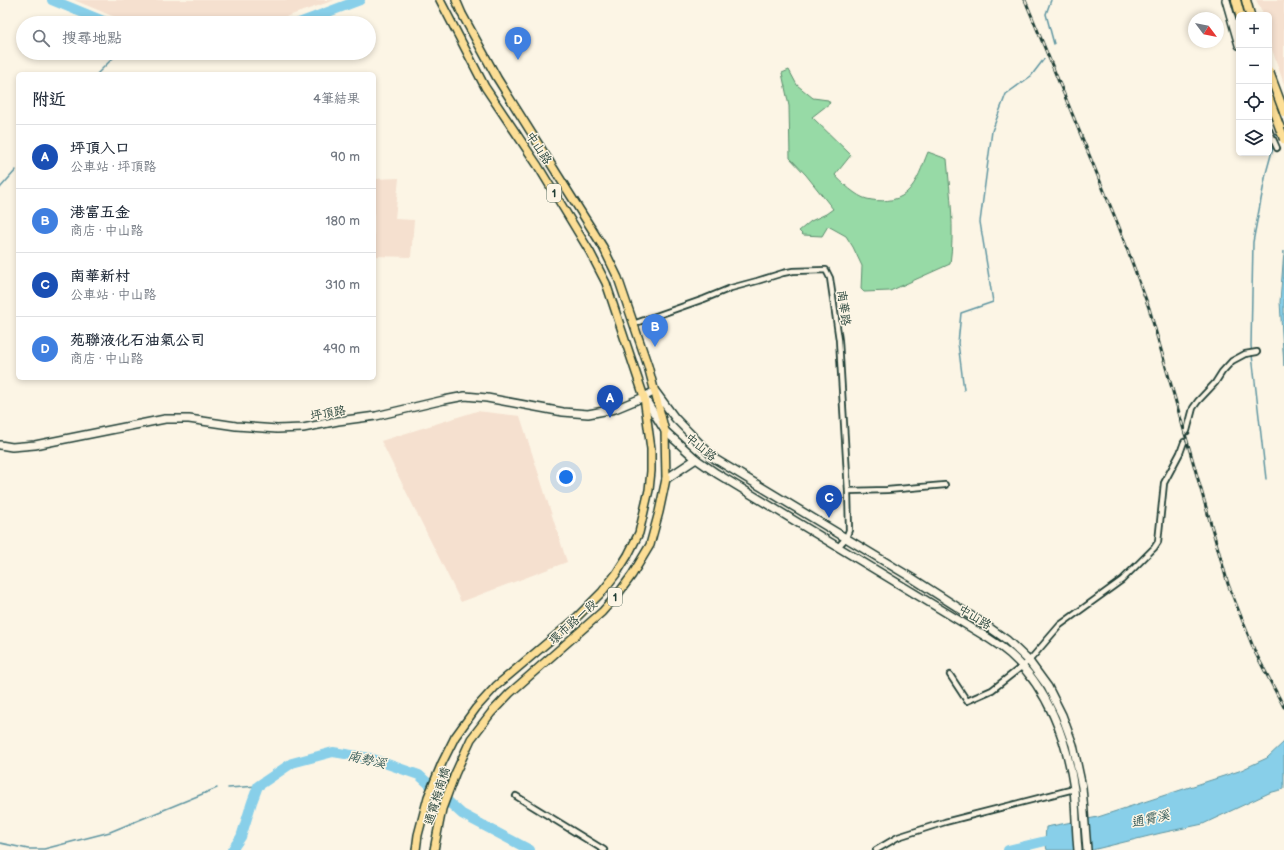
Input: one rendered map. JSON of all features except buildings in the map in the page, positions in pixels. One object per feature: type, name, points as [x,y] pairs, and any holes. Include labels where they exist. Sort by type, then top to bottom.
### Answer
[{"type":"highway","points":[[1236,0],[1239,12]]},
{"type":"highway","points":[[1246,0],[1249,12]]},
{"type":"highway","points":[[1272,80],[1284,111]]},
{"type":"highway","points":[[1272,108],[1284,139]]},
{"type":"main road","name":"中山路","points":[[440,0],[485,87],[538,166],[590,252],[606,283],[644,397]]},
{"type":"main road","name":"中山路","points":[[456,0],[462,14],[497,78],[603,247],[618,278],[655,391]]},
{"type":"main road","name":"環市路一段","points":[[463,755],[475,734],[491,713],[510,693],[602,612],[632,575],[650,545],[660,512],[666,479],[665,431],[655,391]]},
{"type":"main road","name":"環市路一段","points":[[449,750],[455,737],[476,708],[496,686],[573,621],[602,592],[628,555],[639,533],[650,490],[651,449],[644,397]]},
{"type":"main road","name":"通霄梅南橋","points":[[416,850],[418,835],[428,797],[449,750]]},
{"type":"main road","name":"通霄梅南橋","points":[[435,847],[442,809],[463,755]]},
{"type":"street","points":[[1226,0],[1236,35]]},
{"type":"street","points":[[1272,104],[1275,107],[1284,111]]},
{"type":"street","points":[[1272,137],[1277,148]]},
{"type":"street","name":"南華路","points":[[633,324],[731,288],[757,282],[783,272],[826,270],[830,278],[839,340],[848,491],[849,530],[846,538]]},
{"type":"street","points":[[1187,430],[1193,408],[1232,361],[1245,354],[1257,352]]},
{"type":"street","name":"坪頂路","points":[[0,445],[12,447],[35,445],[165,419],[189,419],[236,426],[277,429],[303,428],[338,421],[376,416],[465,396],[487,398],[563,412],[588,414],[615,409],[655,391]]},
{"type":"street","name":"中山路","points":[[655,391],[675,418],[715,459],[846,538],[990,628],[1008,640],[1029,661],[1048,687],[1062,715],[1073,745],[1082,788],[1087,850]]},
{"type":"street","name":"中山路","points":[[644,397],[665,431],[696,459],[728,481],[988,638],[1011,654],[1040,689],[1054,717],[1064,742],[1074,790],[1078,850]]},
{"type":"street","points":[[950,675],[967,701],[992,690],[1029,661],[1060,625],[1122,580],[1154,548],[1158,542],[1164,483],[1180,453],[1184,442]]},
{"type":"street","points":[[666,479],[696,459]]},
{"type":"street","points":[[848,491],[887,490],[945,485]]},
{"type":"street","points":[[838,547],[846,538]]},
{"type":"street","points":[[876,850],[898,837],[945,822],[1074,790]]},
{"type":"street","points":[[516,796],[604,850]]},
{"type":"shaded area","points":[[74,0],[335,0],[288,16],[112,16]]},
{"type":"shaded area","points":[[1256,0],[1284,0],[1284,84],[1272,50],[1272,12],[1262,12]]},
{"type":"shaded area","points":[[399,178],[395,219],[414,220],[411,257],[376,256],[376,179]]},
{"type":"shaded area","points":[[477,411],[520,416],[567,562],[461,602],[381,441]]},
{"type":"green space","points":[[789,70],[797,85],[813,98],[828,100],[830,103],[812,117],[851,155],[835,175],[845,185],[863,198],[877,201],[893,200],[898,198],[906,193],[914,184],[928,152],[947,159],[952,225],[950,264],[890,291],[864,292],[861,289],[862,266],[846,236],[828,226],[822,236],[803,235],[799,231],[811,221],[833,209],[806,175],[790,158],[789,106],[782,73]]},
{"type":"water","points":[[1284,251],[1284,366],[1280,302]]},
{"type":"water","points":[[1284,742],[1284,789],[1269,793],[1203,824],[1092,850],[1047,850],[1045,841],[1046,827],[1098,817],[1239,771],[1267,758]]},
{"type":"waterway","points":[[52,0],[91,16]]},
{"type":"waterway","points":[[318,16],[360,0]]},
{"type":"waterway","points":[[1051,0],[1046,14],[1054,44]]},
{"type":"waterway","points":[[964,390],[958,343],[961,313],[993,302],[980,222],[992,131],[1006,94],[1031,76],[1044,59]]},
{"type":"waterway","points":[[99,72],[111,60]]},
{"type":"waterway","points":[[1275,140],[1277,130]]},
{"type":"waterway","points":[[1266,479],[1251,346],[1253,242],[1266,173],[1274,144]]},
{"type":"waterway","points":[[0,188],[16,170]]},
{"type":"waterway","name":"南勢溪","points":[[232,850],[241,837],[258,786],[292,763],[333,752],[370,758],[419,775],[462,814],[530,850]]},
{"type":"waterway","points":[[228,788],[258,786]]},
{"type":"waterway","points":[[0,843],[28,849],[44,849],[110,832],[217,788]]},
{"type":"waterway","name":"通霄溪","points":[[1008,850],[1058,838]]},
{"type":"tunnel","points":[[1184,442],[1187,431]]},
{"type":"railway","points":[[1025,0],[1119,227],[1149,308],[1228,584],[1255,652],[1284,707]]},
{"type":"place","name":"苑聯液化石油氣公司","points":[[518,60]]},
{"type":"place","name":"港富五金","points":[[655,347]]},
{"type":"place","name":"坪頂入口","points":[[610,418]]},
{"type":"place","name":"南華新村","points":[[829,518]]}]
